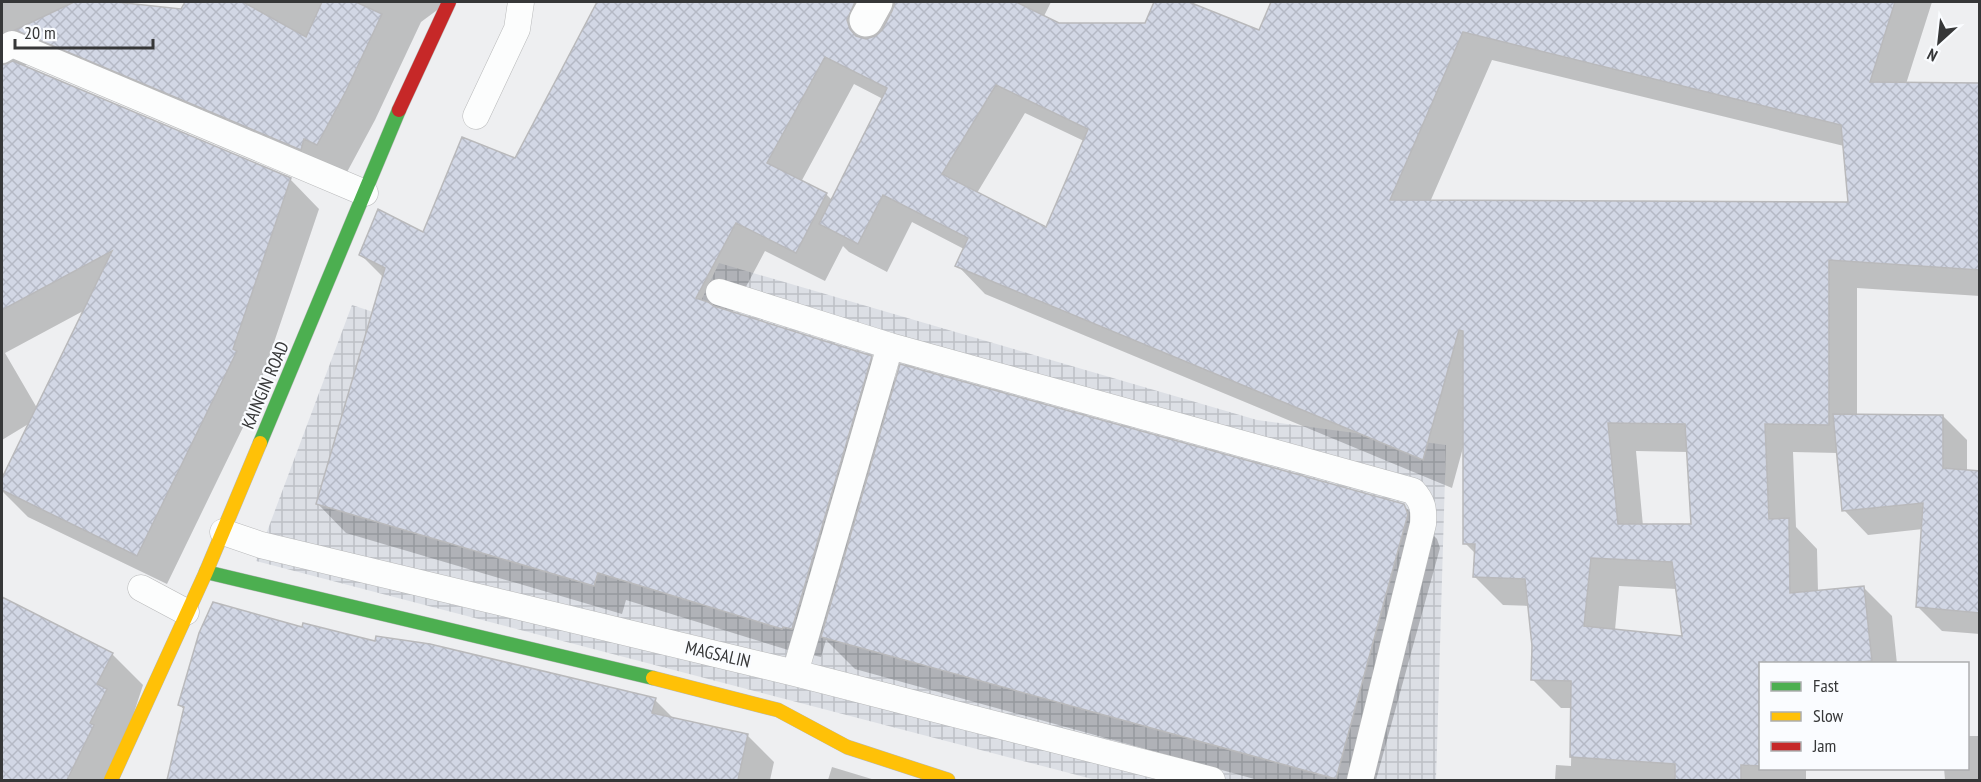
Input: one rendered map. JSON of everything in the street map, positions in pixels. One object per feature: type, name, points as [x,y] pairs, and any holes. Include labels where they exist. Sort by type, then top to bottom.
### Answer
[{"type":"street","name":"KAINGIN ROAD","points":[[111,780],[206,572],[412,80],[449,2]]},
{"type":"street","points":[[206,572],[618,669],[778,710],[847,747],[948,780]]},
{"type":"lane","points":[[476,116],[517,29],[521,2]]},
{"type":"lane","points":[[2,50],[12,44],[365,193]]},
{"type":"lane","points":[[719,292],[890,346],[1413,491],[1422,500],[1423,524],[1360,780]]},
{"type":"lane","points":[[795,673],[890,346]]},
{"type":"lane","name":"MAGSALIN","points":[[223,532],[273,548],[795,673],[1212,780]]},
{"type":"lane","points":[[141,588],[186,612]]},
{"type":"shaded area","points":[[719,263],[1257,420],[1446,445],[1436,780],[1096,780],[256,561],[352,305],[652,404]]},
{"type":"building","points":[[74,2],[116,2],[181,9],[185,2],[243,2],[306,37],[322,2],[356,2],[382,14],[346,91],[317,145],[304,139],[301,150],[15,30]]},
{"type":"building","points":[[597,2],[855,2],[847,20],[856,36],[866,39],[882,30],[895,2],[1016,2],[1059,23],[1145,23],[1154,2],[1189,2],[1259,30],[1271,2],[1895,2],[1870,82],[1980,83],[1980,270],[1829,260],[1829,425],[1765,424],[1769,519],[1789,518],[1790,593],[1864,586],[1872,661],[1759,662],[1759,766],[1741,765],[1741,780],[1675,780],[1675,764],[1570,757],[1571,681],[1531,680],[1532,646],[1525,579],[1473,577],[1475,544],[1463,544],[1463,331],[1459,330],[1423,460],[955,266],[968,238],[883,195],[858,244],[819,224],[887,88],[825,57],[767,163],[827,193],[796,253],[736,223],[696,298],[714,306],[872,356],[792,629],[783,627],[782,629],[598,573],[594,586],[316,504],[385,268],[359,255],[378,209],[423,232],[462,137],[515,158]],"holes":[[[1463,32],[1841,125],[1848,202],[1390,200]],[[996,85],[1088,129],[1046,227],[942,174]],[[1608,423],[1685,424],[1691,524],[1618,524]],[[1591,558],[1672,562],[1682,636],[1584,626]]]},
{"type":"building","points":[[13,61],[291,178],[233,349],[237,351],[137,556],[2,490],[2,478],[112,251],[2,310],[2,65]]},
{"type":"building","points":[[900,364],[1404,504],[1408,514],[1336,779],[821,637]]},
{"type":"building","points":[[1833,414],[1943,415],[1943,468],[1980,471],[1980,613],[1916,607],[1923,503],[1842,511]]},
{"type":"building","points":[[2,597],[113,653],[97,684],[107,689],[90,723],[94,725],[67,780],[2,780]]},
{"type":"building","points":[[213,602],[302,627],[303,623],[375,641],[376,636],[430,644],[656,698],[652,713],[748,734],[738,780],[167,780],[184,707],[178,705],[199,633]]},
{"type":"traffic: fast","points":[[260,443],[399,110]]},
{"type":"traffic: fast","points":[[206,572],[653,678]]},
{"type":"traffic: slow","points":[[111,780],[206,572],[260,443]]},
{"type":"traffic: slow","points":[[653,678],[778,710],[847,747],[948,780]]},
{"type":"traffic: jam","points":[[399,110],[449,2]]}]
